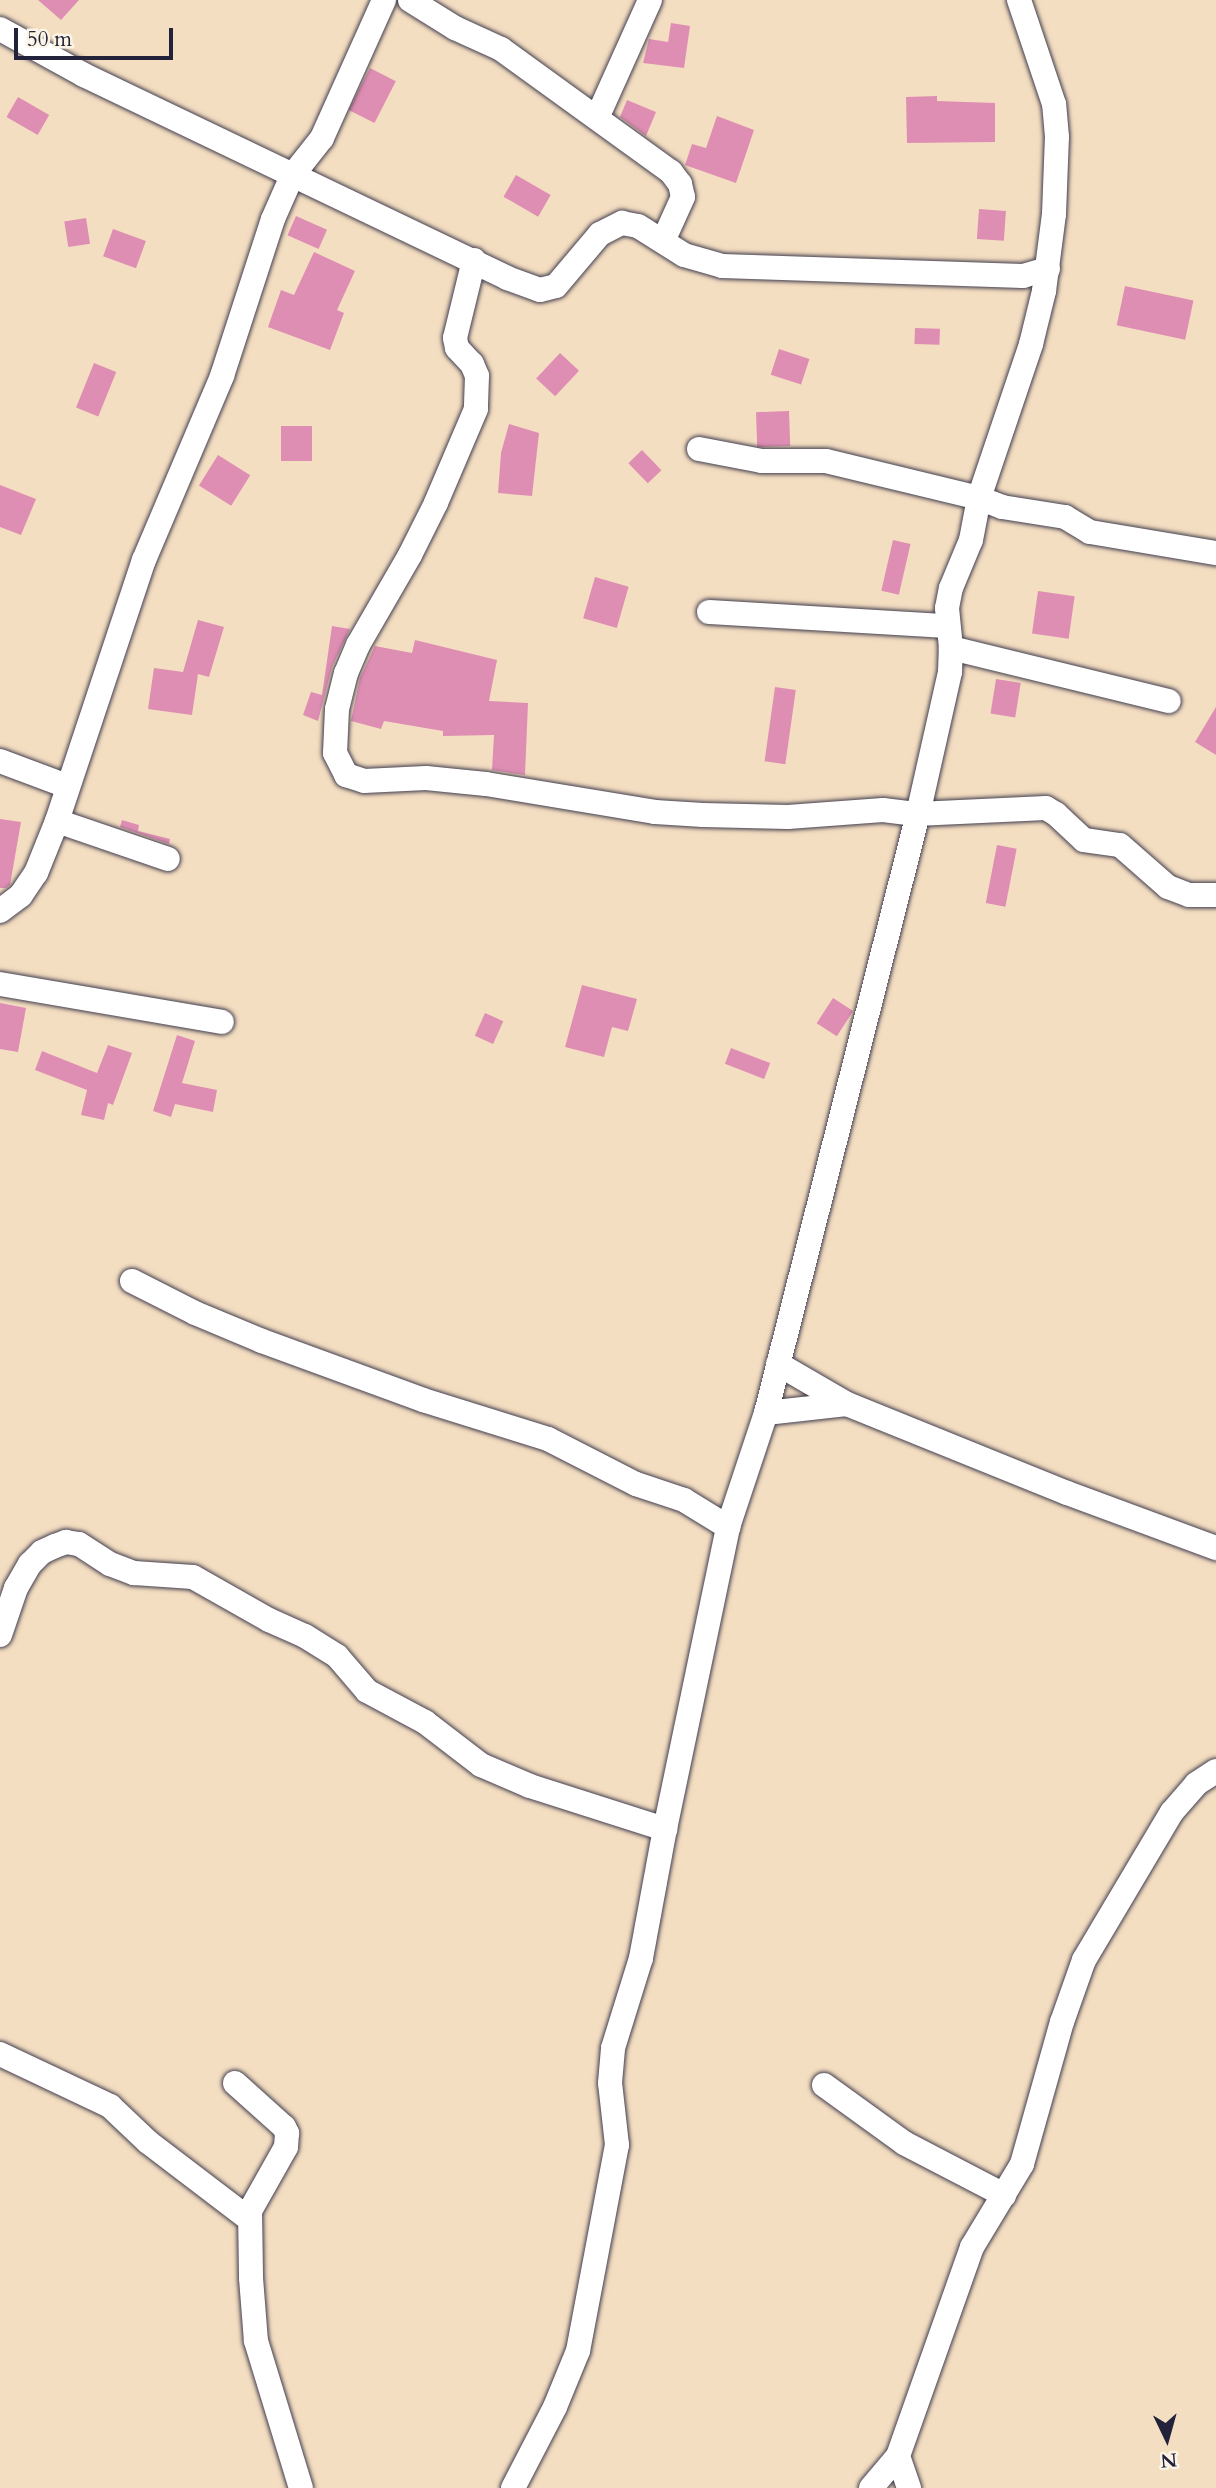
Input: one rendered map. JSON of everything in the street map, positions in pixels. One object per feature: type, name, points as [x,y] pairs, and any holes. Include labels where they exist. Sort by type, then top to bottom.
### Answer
[{"type":"street","points":[[0,911],[21,895],[36,873],[57,821],[144,560],[222,376],[272,219],[292,176],[322,138],[384,0]]},
{"type":"street","points":[[410,0],[455,28],[501,48],[671,172],[680,184],[683,197],[663,241]]},
{"type":"street","points":[[597,118],[650,0]]},
{"type":"street","points":[[513,2488],[570,2375],[584,2327],[617,2146],[610,2083],[613,2048],[621,2012],[634,1986],[641,1958],[728,1527],[766,1413],[918,814],[950,672],[947,608],[951,589],[971,540],[979,498],[1031,344],[1046,280],[1055,177],[1054,104],[1019,0]]},
{"type":"street","points":[[0,29],[84,75],[531,288],[548,290],[562,281],[600,234],[614,225],[630,223],[684,256],[722,266],[1023,276],[1046,280]]},
{"type":"street","points":[[474,260],[455,338],[457,348],[472,364],[477,376],[476,409],[454,464],[410,555],[358,645],[346,673],[337,709],[335,753],[342,771],[352,778],[364,781],[426,778],[462,781],[655,812],[755,817],[819,816],[883,810],[918,814],[1045,808],[1056,814],[1084,840],[1120,845],[1168,887],[1189,895],[1216,895]]},
{"type":"street","points":[[699,449],[762,461],[826,461],[979,498],[1002,507],[1065,517],[1090,532],[1216,553]]},
{"type":"street","points":[[709,612],[950,637],[1168,701]]},
{"type":"street","points":[[0,761],[67,786]]},
{"type":"street","points":[[57,821],[168,859]]},
{"type":"street","points":[[0,984],[222,1022]]},
{"type":"street","points":[[132,1281],[195,1313],[262,1341],[423,1400],[548,1439],[636,1484],[684,1500],[728,1527]]},
{"type":"street","points":[[778,1364],[847,1404],[1067,1493],[1216,1548]]},
{"type":"street","points":[[766,1413],[847,1404]]},
{"type":"street","points":[[0,1636],[16,1588],[30,1564],[42,1552],[66,1542],[79,1544],[110,1564],[134,1573],[194,1577],[337,1656],[367,1691],[425,1723],[481,1765],[530,1786],[665,1829]]},
{"type":"street","points":[[871,2488],[898,2456],[972,2247],[1022,2164],[1062,2022],[1084,1960],[1172,1812],[1196,1784],[1216,1771]]},
{"type":"street","points":[[0,2054],[110,2106],[148,2142],[249,2219]]},
{"type":"street","points":[[234,2083],[284,2127],[287,2133],[286,2147],[253,2203],[249,2219],[256,2341],[301,2488]]},
{"type":"street","points":[[824,2085],[904,2143],[1004,2195]]},
{"type":"street","points":[[898,2456],[909,2488]]},
{"type":"building","points":[[38,0],[79,0],[61,20]]},
{"type":"building","points":[[671,23],[690,26],[684,68],[643,63],[649,39],[668,42]]},
{"type":"building","points":[[370,68],[396,81],[375,123],[349,110]]},
{"type":"building","points":[[937,96],[937,101],[995,103],[995,142],[907,143],[906,97]]},
{"type":"building","points":[[18,97],[49,115],[38,135],[6,117]]},
{"type":"building","points":[[627,100],[656,112],[646,136],[620,117]]},
{"type":"building","points":[[717,116],[754,130],[736,183],[685,165],[692,144],[706,148]]},
{"type":"building","points":[[516,175],[551,195],[538,217],[504,197]]},
{"type":"building","points":[[979,209],[1006,211],[1004,241],[977,239]]},
{"type":"building","points":[[296,216],[327,230],[319,249],[287,235]]},
{"type":"building","points":[[86,218],[90,244],[68,247],[64,221]]},
{"type":"building","points":[[113,229],[146,241],[136,268],[103,256]]},
{"type":"building","points":[[314,252],[355,271],[337,310],[344,313],[330,350],[268,327],[281,290],[294,295]]},
{"type":"building","points":[[1125,286],[1193,301],[1185,340],[1117,325]]},
{"type":"building","points":[[915,328],[940,329],[939,345],[914,344]]},
{"type":"building","points":[[779,349],[809,359],[801,385],[771,375]]},
{"type":"building","points":[[560,353],[579,371],[555,396],[536,379]]},
{"type":"building","points":[[94,363],[116,372],[98,416],[76,408]]},
{"type":"building","points":[[789,411],[790,446],[757,447],[756,412]]},
{"type":"building","points":[[509,424],[539,433],[532,496],[498,493],[501,453]]},
{"type":"building","points":[[281,426],[312,426],[312,461],[281,461]]},
{"type":"building","points":[[642,450],[661,470],[648,483],[628,463]]},
{"type":"building","points":[[218,455],[250,475],[231,506],[199,486]]},
{"type":"building","points":[[0,485],[36,499],[21,535],[0,527]]},
{"type":"building","points":[[893,540],[911,544],[899,595],[881,591]]},
{"type":"building","points":[[595,577],[629,587],[617,628],[583,618]]},
{"type":"building","points":[[1038,591],[1075,596],[1069,639],[1032,634]]},
{"type":"building","points":[[198,620],[224,627],[209,677],[198,674],[192,715],[148,709],[154,668],[183,672]]},
{"type":"building","points":[[332,626],[350,629],[332,667],[318,721],[303,715],[311,692],[322,695]]},
{"type":"building","points":[[415,640],[497,660],[489,701],[528,703],[525,775],[492,770],[494,735],[443,736],[443,731],[384,721],[381,729],[351,721],[360,678],[375,646],[412,653]]},
{"type":"building","points":[[996,679],[1021,683],[1015,717],[991,714]]},
{"type":"building","points":[[775,687],[796,690],[785,764],[765,761]]},
{"type":"building","points":[[1216,707],[1216,755],[1195,742]]},
{"type":"building","points":[[0,819],[21,822],[10,885],[6,888],[0,888]]},
{"type":"building","points":[[122,820],[139,825],[138,831],[170,839],[169,844],[120,827]]},
{"type":"building","points":[[997,845],[1017,849],[1005,907],[986,903]]},
{"type":"building","points":[[582,985],[637,999],[628,1031],[612,1027],[604,1057],[565,1047]]},
{"type":"building","points":[[833,998],[853,1011],[837,1036],[817,1023]]},
{"type":"building","points":[[0,1003],[26,1008],[18,1052],[0,1049]]},
{"type":"building","points":[[485,1013],[503,1021],[493,1044],[475,1036]]},
{"type":"building","points":[[177,1035],[195,1041],[182,1083],[217,1090],[213,1112],[175,1104],[171,1117],[153,1111]]},
{"type":"building","points":[[108,1045],[132,1053],[113,1105],[108,1103],[104,1120],[81,1115],[87,1090],[35,1070],[42,1051],[97,1073]]},
{"type":"building","points":[[731,1048],[770,1063],[764,1079],[725,1064]]}]
